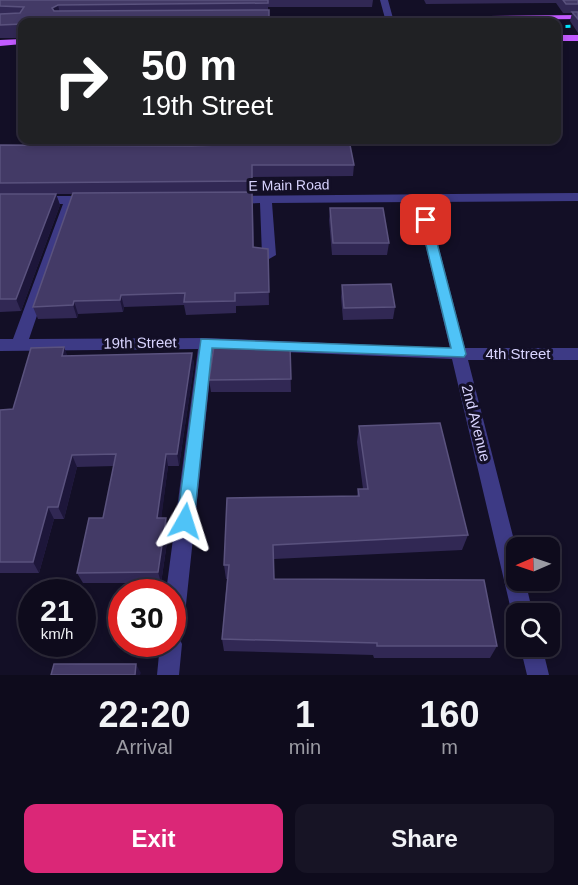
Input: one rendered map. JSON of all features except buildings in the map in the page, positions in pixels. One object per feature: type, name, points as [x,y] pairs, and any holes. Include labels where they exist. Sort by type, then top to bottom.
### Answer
[{"type":"main road","points":[[531,18],[578,17]]},
{"type":"main road","points":[[561,38],[578,38]]},
{"type":"main road","points":[[0,42],[18,42]]},
{"type":"street","points":[[384,0],[388,18]]},
{"type":"street","name":"E Main Road","points":[[220,200],[578,197]]},
{"type":"street","name":"2nd Avenue","points":[[420,198],[520,603]]},
{"type":"street","points":[[0,200],[104,200]]},
{"type":"street","points":[[19,345],[69,200]]},
{"type":"street","points":[[266,200],[268,255]]},
{"type":"street","points":[[178,579],[206,343]]},
{"type":"street","name":"19th Street","points":[[0,345],[206,343],[459,354]]},
{"type":"street","name":"4th Street","points":[[459,354],[578,354]]},
{"type":"street","points":[[168,675],[170,657]]},
{"type":"street","points":[[534,657],[538,675]]},
{"type":"railway","points":[[561,27],[578,26]]},
{"type":"route","points":[[185,521],[206,343],[459,354],[426,220]]}]
